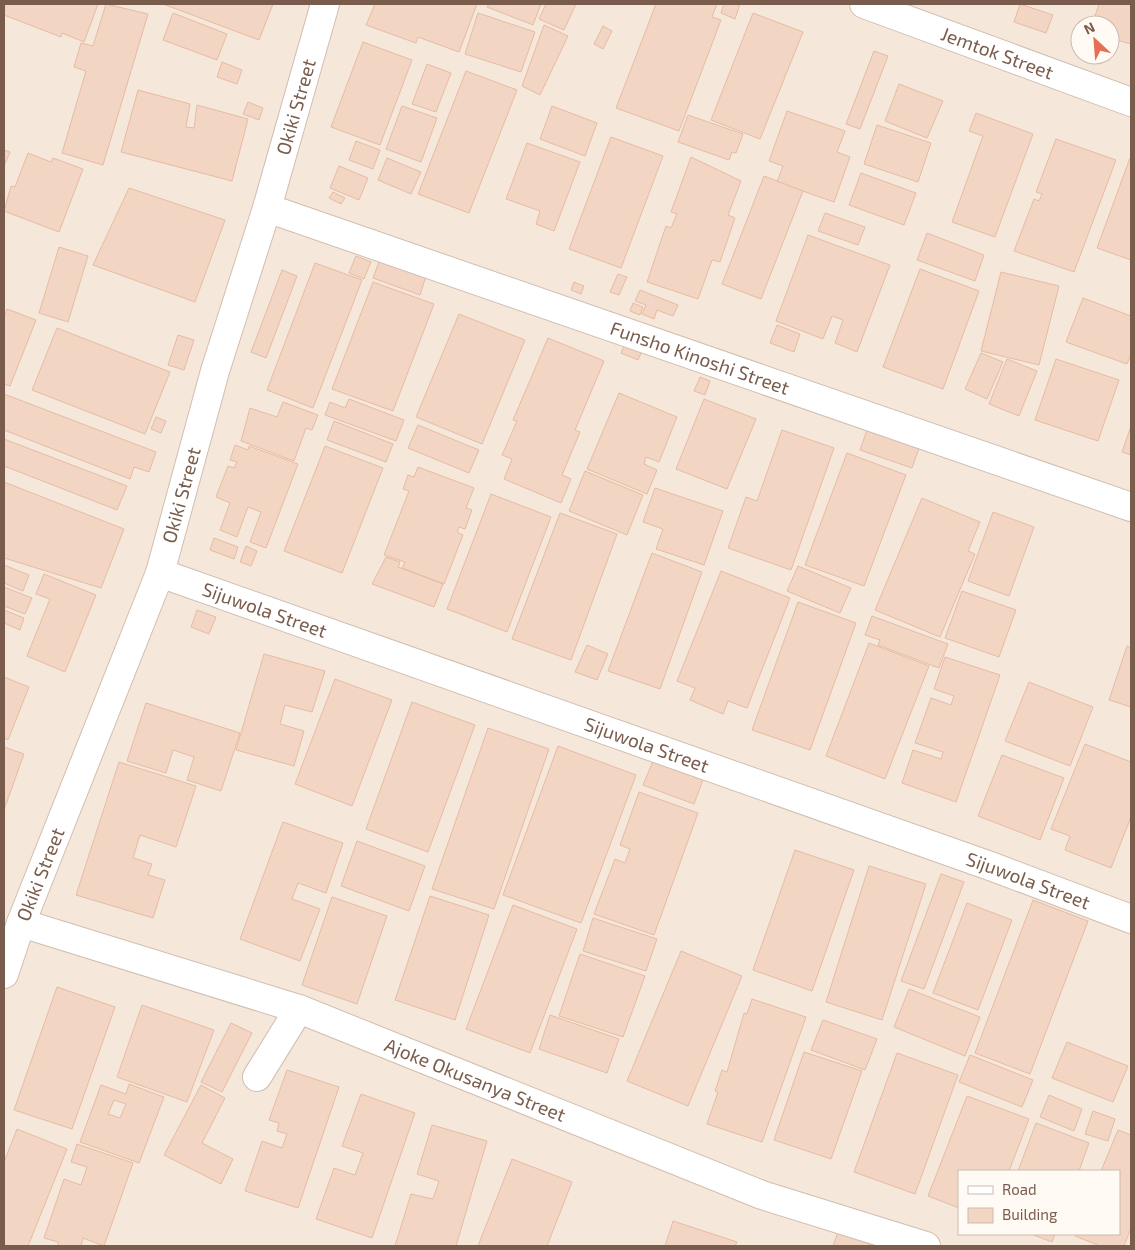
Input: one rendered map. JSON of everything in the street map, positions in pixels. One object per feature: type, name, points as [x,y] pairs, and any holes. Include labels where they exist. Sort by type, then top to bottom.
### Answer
[{"type":"street","name":"Okiki Street","points":[[4,974],[20,923],[160,573],[215,371],[268,208],[325,4]]},
{"type":"street","name":"Jemtok Street","points":[[864,4],[1131,102]]},
{"type":"street","name":"Funsho Kinoshi Street","points":[[268,208],[1131,507]]},
{"type":"street","name":"Sijuwola Street","points":[[160,573],[984,864],[1131,919]]},
{"type":"street","name":"Ajoke Okusanya Street","points":[[20,923],[299,1008],[762,1194],[926,1246]]},
{"type":"street","points":[[257,1077],[299,1008]]},
{"type":"shaded area","points":[[4,4],[1131,4],[1131,1246],[4,1246]]},
{"type":"building","points":[[4,4],[98,4],[84,42],[62,33],[61,37],[4,15]]},
{"type":"building","points":[[106,4],[148,14],[103,165],[62,153],[86,71],[74,67],[81,43],[93,46]]},
{"type":"building","points":[[163,4],[273,4],[259,40]]},
{"type":"building","points":[[375,4],[477,4],[459,52],[418,37],[416,43],[366,25]]},
{"type":"building","points":[[489,4],[541,4],[533,25],[487,7]]},
{"type":"building","points":[[546,4],[576,4],[564,30],[539,19]]},
{"type":"building","points":[[656,4],[717,4],[712,17],[721,20],[679,131],[616,108]]},
{"type":"building","points":[[724,4],[740,4],[735,19],[721,13]]},
{"type":"building","points":[[1020,4],[1053,15],[1046,33],[1014,22]]},
{"type":"building","points":[[1099,4],[1131,4],[1131,44],[1120,41],[1120,15],[1095,15]]},
{"type":"building","points":[[173,13],[227,34],[217,60],[163,40]]},
{"type":"building","points":[[478,13],[535,32],[521,72],[465,54]]},
{"type":"building","points":[[753,13],[803,32],[760,139],[711,120]]},
{"type":"building","points":[[544,25],[568,36],[540,95],[522,86]]},
{"type":"building","points":[[603,26],[612,31],[603,49],[594,44]]},
{"type":"building","points":[[363,42],[412,60],[380,145],[331,127]]},
{"type":"building","points":[[874,51],[888,56],[860,129],[846,124]]},
{"type":"building","points":[[222,62],[242,70],[237,84],[217,77]]},
{"type":"building","points":[[427,64],[451,73],[436,112],[412,104]]},
{"type":"building","points":[[466,71],[517,90],[469,213],[418,194]]},
{"type":"building","points":[[899,84],[943,101],[927,138],[885,121]]},
{"type":"building","points":[[138,90],[190,104],[186,127],[194,128],[197,105],[248,119],[232,181],[121,152]]},
{"type":"building","points":[[248,102],[263,108],[259,120],[243,114]]},
{"type":"building","points":[[402,106],[437,118],[421,162],[386,149]]},
{"type":"building","points":[[552,106],[597,123],[585,156],[540,139]]},
{"type":"building","points":[[787,111],[845,131],[837,152],[850,157],[834,202],[777,182],[783,166],[769,161]]},
{"type":"building","points":[[976,113],[1033,134],[995,237],[952,222],[983,136],[969,131]]},
{"type":"building","points":[[688,115],[743,134],[736,153],[732,152],[729,160],[678,142]]},
{"type":"building","points":[[877,125],[931,143],[918,182],[864,164]]},
{"type":"building","points":[[611,137],[663,156],[621,268],[569,249]]},
{"type":"building","points":[[1056,139],[1116,160],[1074,272],[1014,251],[1034,199],[1039,201],[1042,194],[1036,192]]},
{"type":"building","points":[[356,141],[380,150],[373,169],[349,160]]},
{"type":"building","points":[[527,143],[580,162],[554,231],[536,224],[540,211],[506,199]]},
{"type":"building","points":[[4,150],[10,152],[4,166]]},
{"type":"building","points":[[28,153],[51,162],[53,158],[83,169],[59,232],[4,211],[11,186],[15,187]]},
{"type":"building","points":[[691,157],[741,181],[728,215],[735,218],[720,262],[712,260],[698,299],[647,282],[666,226],[671,228],[677,214],[671,212]]},
{"type":"building","points":[[387,158],[421,172],[411,194],[378,180]]},
{"type":"building","points":[[1131,158],[1131,260],[1097,248]]},
{"type":"building","points":[[339,166],[368,178],[359,200],[330,188]]},
{"type":"building","points":[[861,173],[916,193],[904,225],[849,205]]},
{"type":"building","points":[[764,176],[803,191],[761,299],[722,284]]},
{"type":"building","points":[[129,188],[225,220],[195,302],[93,265]]},
{"type":"building","points":[[333,192],[345,198],[341,204],[329,198]]},
{"type":"building","points":[[825,213],[865,227],[858,245],[818,231]]},
{"type":"building","points":[[927,233],[984,255],[975,281],[917,260]]},
{"type":"building","points":[[808,235],[890,265],[857,352],[835,343],[843,320],[832,316],[823,339],[776,321]]},
{"type":"building","points":[[59,247],[88,256],[68,322],[39,313]]},
{"type":"building","points":[[356,256],[371,262],[364,279],[349,273]]},
{"type":"building","points":[[380,259],[426,276],[420,295],[373,278]]},
{"type":"building","points":[[315,263],[362,280],[313,408],[267,390]]},
{"type":"building","points":[[920,269],[979,291],[943,389],[883,367]]},
{"type":"building","points":[[282,270],[297,276],[266,358],[251,352]]},
{"type":"building","points":[[1001,272],[1059,286],[1039,365],[981,351]]},
{"type":"building","points":[[618,274],[627,277],[619,295],[610,292]]},
{"type":"building","points":[[373,282],[434,304],[393,411],[332,389]]},
{"type":"building","points":[[574,282],[584,286],[581,294],[571,290]]},
{"type":"building","points":[[640,290],[678,305],[673,316],[657,310],[654,319],[642,314],[646,305],[635,301]]},
{"type":"building","points":[[1083,298],[1131,316],[1131,354],[1127,364],[1066,342]]},
{"type":"building","points":[[633,303],[643,307],[640,315],[630,311]]},
{"type":"building","points":[[7,309],[36,320],[10,386],[4,384],[4,317]]},
{"type":"building","points":[[459,314],[525,340],[482,444],[416,417]]},
{"type":"building","points":[[777,325],[800,334],[794,352],[770,343]]},
{"type":"building","points":[[57,328],[170,372],[145,434],[32,390]]},
{"type":"building","points":[[178,335],[194,340],[184,370],[168,365]]},
{"type":"building","points":[[548,338],[604,361],[575,430],[580,432],[562,475],[571,479],[561,503],[504,479],[512,459],[502,455],[517,421],[513,420]]},
{"type":"building","points":[[625,344],[642,351],[638,360],[621,353]]},
{"type":"building","points":[[981,353],[1003,362],[987,399],[965,389]]},
{"type":"building","points":[[1007,359],[1037,371],[1019,416],[989,404]]},
{"type":"building","points":[[1056,359],[1119,380],[1098,441],[1035,420]]},
{"type":"building","points":[[700,377],[710,381],[705,395],[694,391]]},
{"type":"building","points":[[619,393],[677,417],[659,462],[646,457],[644,464],[657,470],[647,494],[587,469]]},
{"type":"building","points":[[4,394],[156,452],[149,472],[134,467],[130,479],[4,430]]},
{"type":"building","points":[[349,399],[404,420],[396,441],[325,415],[330,402],[345,408]]},
{"type":"building","points":[[704,399],[756,419],[727,489],[676,469]]},
{"type":"building","points":[[283,402],[318,415],[312,430],[306,428],[294,461],[241,441],[250,408],[277,417]]},
{"type":"building","points":[[156,417],[166,421],[161,433],[151,429]]},
{"type":"building","points":[[334,421],[393,444],[386,462],[327,440]]},
{"type":"building","points":[[418,425],[479,450],[469,473],[408,448]]},
{"type":"building","points":[[1131,426],[1131,455],[1122,452]]},
{"type":"building","points":[[782,430],[834,448],[791,570],[728,548],[746,497],[757,501]]},
{"type":"building","points":[[867,430],[919,448],[912,468],[860,450]]},
{"type":"building","points":[[4,439],[127,486],[117,510],[4,466]]},
{"type":"building","points":[[235,445],[248,450],[249,446],[298,464],[266,548],[250,542],[261,512],[248,507],[237,537],[220,530],[230,503],[216,497],[228,466],[234,468],[237,462],[230,460]]},
{"type":"building","points":[[325,446],[383,468],[342,573],[284,551]]},
{"type":"building","points":[[847,453],[906,475],[864,586],[805,565]]},
{"type":"building","points":[[418,467],[474,488],[466,508],[472,510],[465,529],[459,527],[457,532],[463,535],[444,584],[402,568],[405,562],[384,555],[409,491],[403,489],[408,475],[414,477]]},
{"type":"building","points":[[585,471],[643,495],[627,535],[569,511]]},
{"type":"building","points":[[4,482],[124,529],[101,588],[4,558]]},
{"type":"building","points":[[655,488],[723,511],[704,565],[656,549],[663,529],[643,522]]},
{"type":"building","points":[[491,494],[551,517],[507,632],[447,609]]},
{"type":"building","points":[[922,498],[980,522],[968,551],[975,554],[940,637],[875,610]]},
{"type":"building","points":[[993,512],[1034,527],[1009,596],[968,581]]},
{"type":"building","points":[[560,513],[617,534],[571,660],[512,639]]},
{"type":"building","points":[[214,538],[238,547],[234,559],[210,550]]},
{"type":"building","points":[[246,546],[257,551],[251,566],[240,562]]},
{"type":"building","points":[[652,553],[702,572],[660,689],[608,671]]},
{"type":"building","points":[[386,557],[400,562],[398,567],[443,584],[434,607],[372,584]]},
{"type":"building","points":[[4,565],[29,575],[23,591],[4,583]]},
{"type":"building","points":[[798,566],[851,588],[840,613],[787,591]]},
{"type":"building","points":[[721,571],[790,598],[747,708],[728,701],[723,714],[690,700],[695,688],[677,681]]},
{"type":"building","points":[[44,574],[96,595],[65,672],[27,656],[50,599],[36,594]]},
{"type":"building","points":[[4,587],[32,598],[25,614],[4,606]]},
{"type":"building","points":[[962,591],[1016,610],[999,657],[945,638]]},
{"type":"building","points":[[798,602],[856,623],[810,750],[752,730]]},
{"type":"building","points":[[4,610],[24,618],[20,630],[4,623]]},
{"type":"building","points":[[197,610],[216,617],[209,634],[191,627]]},
{"type":"building","points":[[872,616],[948,644],[939,668],[878,645],[880,640],[865,635]]},
{"type":"building","points":[[869,643],[929,666],[885,779],[826,756]]},
{"type":"building","points":[[587,645],[608,654],[597,680],[575,672]]},
{"type":"building","points":[[1127,646],[1131,648],[1131,707],[1109,700]]},
{"type":"building","points":[[264,654],[325,671],[312,712],[285,705],[280,724],[304,731],[294,766],[236,750]]},
{"type":"building","points":[[945,657],[1000,675],[956,802],[902,783],[913,750],[941,759],[943,752],[915,743],[931,698],[951,705],[954,696],[934,689]]},
{"type":"building","points":[[4,677],[29,687],[8,740],[4,738]]},
{"type":"building","points":[[335,679],[392,700],[352,806],[295,784]]},
{"type":"building","points":[[1029,682],[1093,707],[1070,766],[1005,741]]},
{"type":"building","points":[[412,702],[475,725],[428,852],[366,829]]},
{"type":"building","points":[[146,703],[240,733],[221,791],[187,780],[194,757],[173,750],[166,773],[127,761]]},
{"type":"building","points":[[488,728],[549,749],[494,909],[432,889]]},
{"type":"building","points":[[1085,744],[1131,762],[1131,817],[1111,868],[1065,850],[1070,836],[1051,829]]},
{"type":"building","points":[[558,746],[636,775],[581,923],[503,895]]},
{"type":"building","points":[[4,747],[24,754],[4,810]]},
{"type":"building","points":[[1002,755],[1064,778],[1040,840],[978,816]]},
{"type":"building","points":[[653,761],[703,780],[694,804],[643,785]]},
{"type":"building","points":[[119,762],[196,786],[176,847],[140,835],[133,858],[152,864],[148,875],[165,880],[153,918],[76,895]]},
{"type":"building","points":[[639,792],[698,813],[654,935],[594,914],[615,859],[625,863],[630,849],[620,845]]},
{"type":"building","points":[[283,822],[343,843],[326,893],[298,883],[292,899],[320,909],[300,961],[240,939]]},
{"type":"building","points":[[357,841],[425,866],[409,911],[341,886]]},
{"type":"building","points":[[795,850],[854,870],[812,991],[753,970]]},
{"type":"building","points":[[869,866],[926,884],[882,1020],[826,1002]]},
{"type":"building","points":[[941,874],[964,882],[924,989],[901,981]]},
{"type":"building","points":[[430,896],[489,915],[455,1020],[395,1000]]},
{"type":"building","points":[[332,897],[387,916],[357,1004],[302,985]]},
{"type":"building","points":[[1033,900],[1088,921],[1030,1074],[975,1053]]},
{"type":"building","points":[[967,903],[1012,920],[978,1010],[933,993]]},
{"type":"building","points":[[513,905],[577,929],[530,1053],[466,1029]]},
{"type":"building","points":[[593,918],[657,939],[646,971],[583,951]]},
{"type":"building","points":[[681,951],[742,976],[688,1106],[627,1081]]},
{"type":"building","points":[[580,954],[645,976],[623,1037],[559,1016]]},
{"type":"building","points":[[57,987],[115,1007],[72,1129],[14,1110]]},
{"type":"building","points":[[909,989],[980,1017],[965,1056],[894,1027]]},
{"type":"building","points":[[752,999],[806,1017],[762,1142],[707,1124],[718,1092],[715,1091],[722,1070],[727,1072],[744,1013],[747,1014]]},
{"type":"building","points":[[142,1005],[214,1030],[187,1102],[117,1077]]},
{"type":"building","points":[[550,1015],[619,1039],[607,1073],[539,1049]]},
{"type":"building","points":[[823,1020],[877,1039],[865,1070],[811,1050]]},
{"type":"building","points":[[231,1023],[252,1033],[222,1092],[201,1082]]},
{"type":"building","points":[[1067,1042],[1128,1066],[1113,1102],[1052,1078]]},
{"type":"building","points":[[804,1052],[862,1071],[831,1159],[774,1140]]},
{"type":"building","points":[[897,1053],[958,1075],[915,1194],[854,1172]]},
{"type":"building","points":[[970,1055],[1033,1080],[1022,1107],[959,1082]]},
{"type":"building","points":[[287,1070],[339,1087],[298,1208],[245,1191],[262,1141],[282,1148],[287,1134],[277,1131],[279,1123],[269,1120]]},
{"type":"building","points":[[129,1084],[164,1097],[139,1163],[80,1142],[101,1085],[126,1094]],"holes":[[[114,1100],[126,1104],[120,1118],[108,1114]]]},
{"type":"building","points":[[201,1085],[225,1098],[202,1143],[233,1159],[221,1184],[164,1155]]},
{"type":"building","points":[[361,1094],[415,1113],[372,1238],[316,1219],[334,1168],[355,1175],[363,1153],[342,1146]]},
{"type":"building","points":[[1049,1095],[1082,1109],[1074,1131],[1040,1117]]},
{"type":"building","points":[[967,1096],[1029,1119],[1009,1170],[958,1170],[958,1208],[928,1196]]},
{"type":"building","points":[[1093,1111],[1115,1119],[1108,1141],[1085,1134]]},
{"type":"building","points":[[1036,1123],[1089,1143],[1079,1170],[1018,1170]]},
{"type":"building","points":[[432,1125],[487,1141],[456,1246],[395,1246],[411,1194],[433,1199],[439,1181],[417,1174]]},
{"type":"building","points":[[17,1129],[67,1149],[28,1246],[4,1246],[4,1162]]},
{"type":"building","points":[[1118,1130],[1131,1135],[1131,1228],[1124,1246],[1100,1246],[1075,1236],[1120,1235],[1120,1170],[1101,1170]]},
{"type":"building","points":[[77,1144],[133,1163],[104,1246],[83,1238],[81,1246],[58,1246],[58,1242],[44,1238],[64,1179],[81,1185],[87,1167],[71,1162]]},
{"type":"building","points":[[512,1159],[572,1182],[547,1246],[478,1246]]},
{"type":"building","points":[[673,1221],[737,1242],[735,1246],[665,1246]]},
{"type":"building","points":[[838,1232],[874,1246],[833,1246]]},
{"type":"building","points":[[1034,1235],[1055,1235],[1052,1242]]}]
